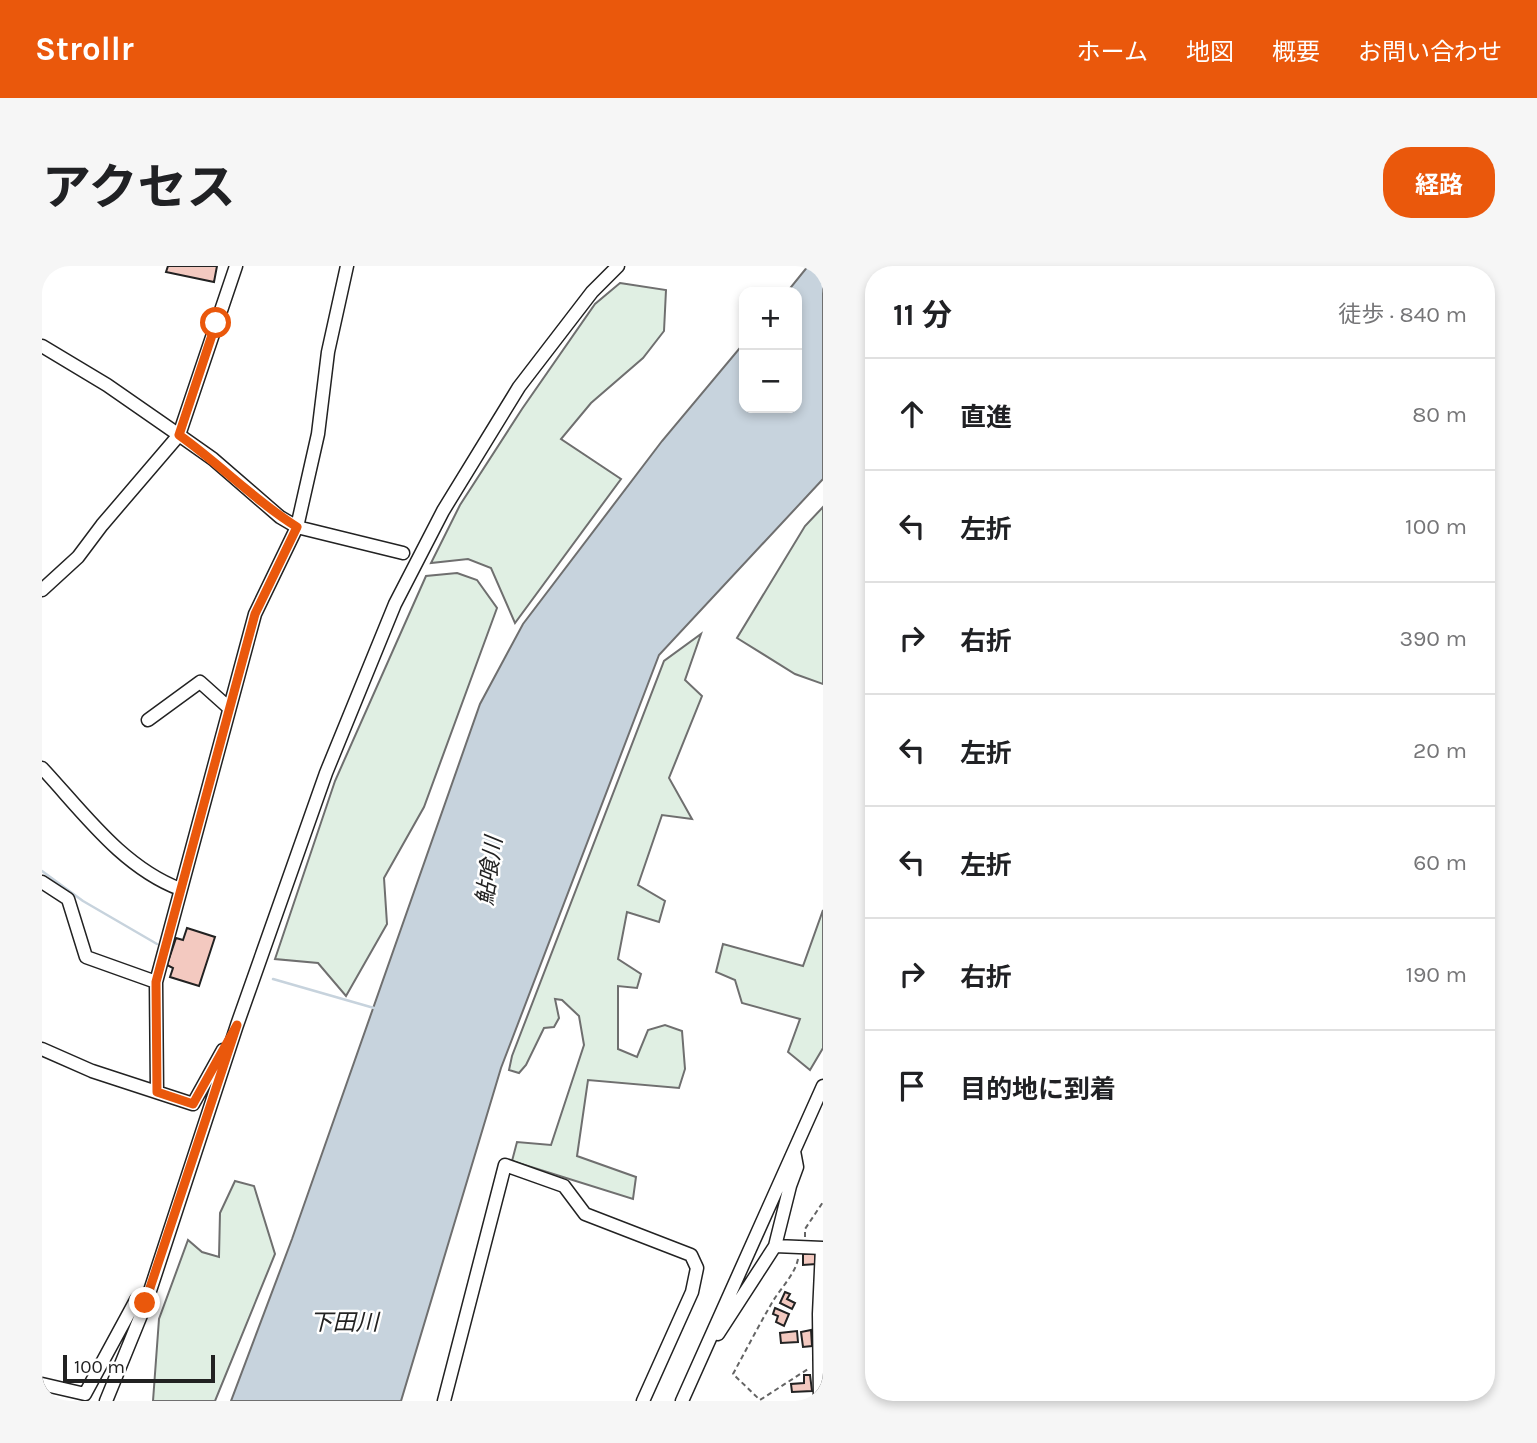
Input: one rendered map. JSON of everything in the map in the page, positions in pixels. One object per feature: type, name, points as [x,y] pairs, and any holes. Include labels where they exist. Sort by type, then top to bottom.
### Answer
[{"type":"street","points":[[42,590],[78,558],[102,525],[179,435],[236,266]]},
{"type":"street","points":[[157,1092],[156,982],[255,614],[297,527],[318,434],[328,352],[347,266]]},
{"type":"street","points":[[106,1401],[145,1303],[237,1025],[326,773],[401,592],[443,511],[519,387],[592,292],[618,266]]},
{"type":"street","points":[[42,346],[107,385],[213,459],[280,517],[297,527],[403,553]]},
{"type":"street","points":[[148,720],[201,682],[229,708]]},
{"type":"street","points":[[42,768],[119,851],[164,883],[180,890]]},
{"type":"street","points":[[42,882],[68,899],[86,957],[156,982]]},
{"type":"street","points":[[42,1049],[92,1071],[193,1104],[237,1025]]},
{"type":"street","points":[[682,1401],[823,1086]]},
{"type":"street","points":[[707,1344],[720,1332],[775,1247],[797,1167],[794,1149]]},
{"type":"street","points":[[444,1401],[505,1165],[565,1186],[585,1214],[691,1255],[697,1268],[692,1292],[643,1401]]},
{"type":"street","points":[[775,1247],[822,1248],[820,1401]]},
{"type":"street","points":[[42,1384],[85,1394],[136,1300],[145,1303]]},
{"type":"path","points":[[820,1368],[760,1400],[733,1374],[796,1268],[806,1228],[823,1202]]},
{"type":"green space","points":[[620,283],[666,290],[664,331],[643,358],[591,403],[561,439],[621,479],[515,623],[491,568],[468,559],[431,563],[460,505],[522,409],[595,304]]},
{"type":"green space","points":[[823,507],[823,684],[795,674],[737,638],[805,526]]},
{"type":"green space","points":[[457,573],[477,580],[497,608],[424,807],[384,878],[387,924],[346,996],[318,963],[275,959],[335,781],[426,576]]},
{"type":"green space","points":[[701,634],[685,680],[702,696],[669,778],[692,819],[662,815],[638,885],[665,901],[659,922],[627,912],[618,959],[641,974],[637,988],[618,986],[618,1049],[637,1057],[648,1030],[665,1025],[682,1031],[685,1069],[679,1088],[588,1080],[577,1156],[636,1177],[633,1199],[512,1161],[517,1142],[551,1145],[584,1045],[579,1016],[562,1000],[555,999],[559,1018],[554,1027],[544,1028],[526,1065],[519,1073],[509,1070],[512,1056],[664,661]]},
{"type":"green space","points":[[823,910],[823,1048],[810,1070],[788,1052],[800,1019],[742,1003],[735,980],[716,972],[723,944],[803,966]]},
{"type":"green space","points":[[235,1181],[254,1186],[275,1254],[215,1401],[153,1401],[159,1319],[188,1240],[202,1252],[219,1257],[220,1213]]},
{"type":"water","name":"下田川","points":[[808,266],[823,266],[823,479],[659,655],[501,1068],[401,1401],[231,1401],[292,1239],[480,704],[523,624],[662,441],[739,349],[739,413],[802,413],[802,287],[791,287]]},
{"type":"building","points":[[168,266],[217,266],[214,282],[166,272]]},
{"type":"building","points":[[187,928],[215,937],[199,986],[170,977],[173,968],[167,965],[176,938],[183,940]]},
{"type":"building","points":[[815,1253],[816,1264],[803,1265],[803,1254]]},
{"type":"building","points":[[785,1292],[790,1294],[787,1299],[795,1303],[792,1309],[780,1303]]},
{"type":"building","points":[[775,1308],[789,1314],[784,1326],[776,1322],[778,1316],[773,1314]]},
{"type":"building","points":[[811,1330],[812,1346],[803,1347],[801,1332]]},
{"type":"building","points":[[797,1331],[798,1342],[781,1343],[780,1333]]},
{"type":"building","points":[[804,1375],[810,1375],[812,1391],[792,1392],[791,1384],[804,1383]]},
{"type":"waterway","points":[[42,871],[83,901],[157,944]]},
{"type":"waterway","points":[[273,979],[374,1008]]},
{"type":"route","points":[[145,1303],[237,1025],[193,1104],[157,1092],[156,982],[255,614],[297,527],[280,517],[213,459],[179,435],[216,323]]},
{"type":"water label","name":"鮎喰川","points":[[489,871]]}]
